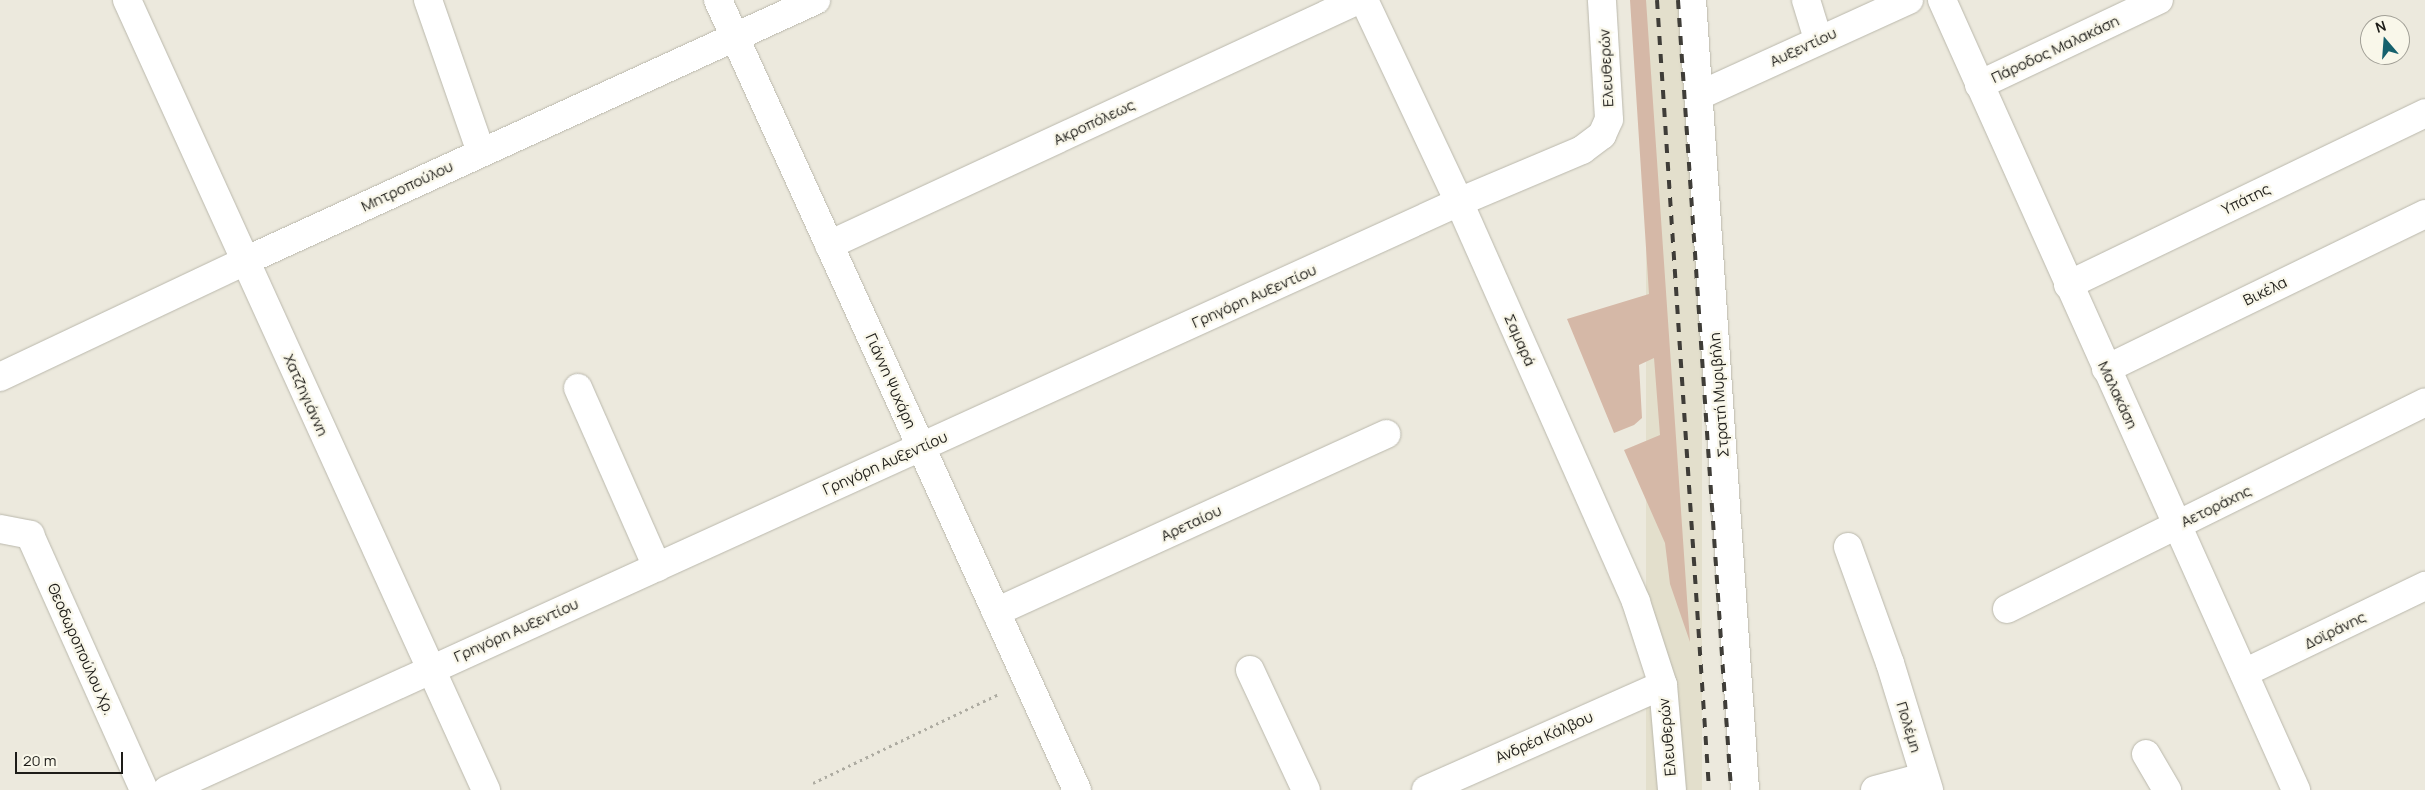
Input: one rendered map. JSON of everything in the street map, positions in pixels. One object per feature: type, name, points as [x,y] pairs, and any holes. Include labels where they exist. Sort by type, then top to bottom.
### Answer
[{"type":"street","name":"Χατζηγιάννη","points":[[127,0],[486,790]]},
{"type":"street","points":[[428,0],[481,152]]},
{"type":"street","name":"Γιάννη Ψυχάρη","points":[[718,0],[1077,790]]},
{"type":"street","name":"Μητροπούλου","points":[[0,378],[245,261],[816,0]]},
{"type":"street","name":"Ακροπόλεως","points":[[829,245],[1358,0]]},
{"type":"street","name":"Σαμαρά","points":[[1364,0],[1459,202],[1636,602],[1662,685]]},
{"type":"street","name":"Ελευθερών","points":[[1602,0],[1609,118],[1602,135]]},
{"type":"street","name":"Στρατή Μυριβήλη","points":[[1692,0],[1745,790]]},
{"type":"street","points":[[1806,0],[1818,39]]},
{"type":"street","name":"Αυξεντίου","points":[[1698,96],[1818,39],[1909,0]]},
{"type":"street","name":"Μαλακάση","points":[[1942,0],[2068,285],[2296,790]]},
{"type":"street","name":"Πάροδος Μαλακάση","points":[[1979,85],[2158,0]]},
{"type":"street","name":"Υπάτης","points":[[2068,285],[2425,114]]},
{"type":"street","name":"Γρηγόρη Αυξεντίου","points":[[167,790],[1459,202],[1582,150],[1602,135]]},
{"type":"street","name":"Βικέλα","points":[[2106,369],[2425,214]]},
{"type":"street","points":[[578,388],[657,567]]},
{"type":"street","name":"Αετοράχης","points":[[2006,608],[2425,402]]},
{"type":"street","name":"Αρεταίου","points":[[996,612],[1386,434]]},
{"type":"street","name":"Θεοδωροπούλου Χρ.","points":[[0,529],[30,535],[144,790]]},
{"type":"street","name":"Πολέμη","points":[[1848,547],[1890,663],[1926,783]]},
{"type":"street","name":"Δοϊράνης","points":[[2244,673],[2425,586]]},
{"type":"street","points":[[1250,670],[1306,790]]},
{"type":"street","name":"Ελευθερών","points":[[1662,685],[1672,790]]},
{"type":"street","name":"Ανδρέα Κάλβου","points":[[1426,790],[1662,685]]},
{"type":"street","points":[[2146,754],[2167,790]]},
{"type":"street","points":[[1875,790],[1926,783]]},
{"type":"path","points":[[813,783],[1027,681]]},
{"type":"shaded area","points":[[1630,0],[1646,0],[1690,642],[1670,584],[1665,543],[1624,450],[1660,435],[1654,358],[1639,365],[1642,418],[1634,425],[1614,433],[1567,319],[1649,294]]},
{"type":"shaded area","points":[[1646,0],[1702,0],[1702,790],[1646,790]]},
{"type":"railway","points":[[1657,0],[1709,790]]},
{"type":"railway","points":[[1678,0],[1731,790]]}]
